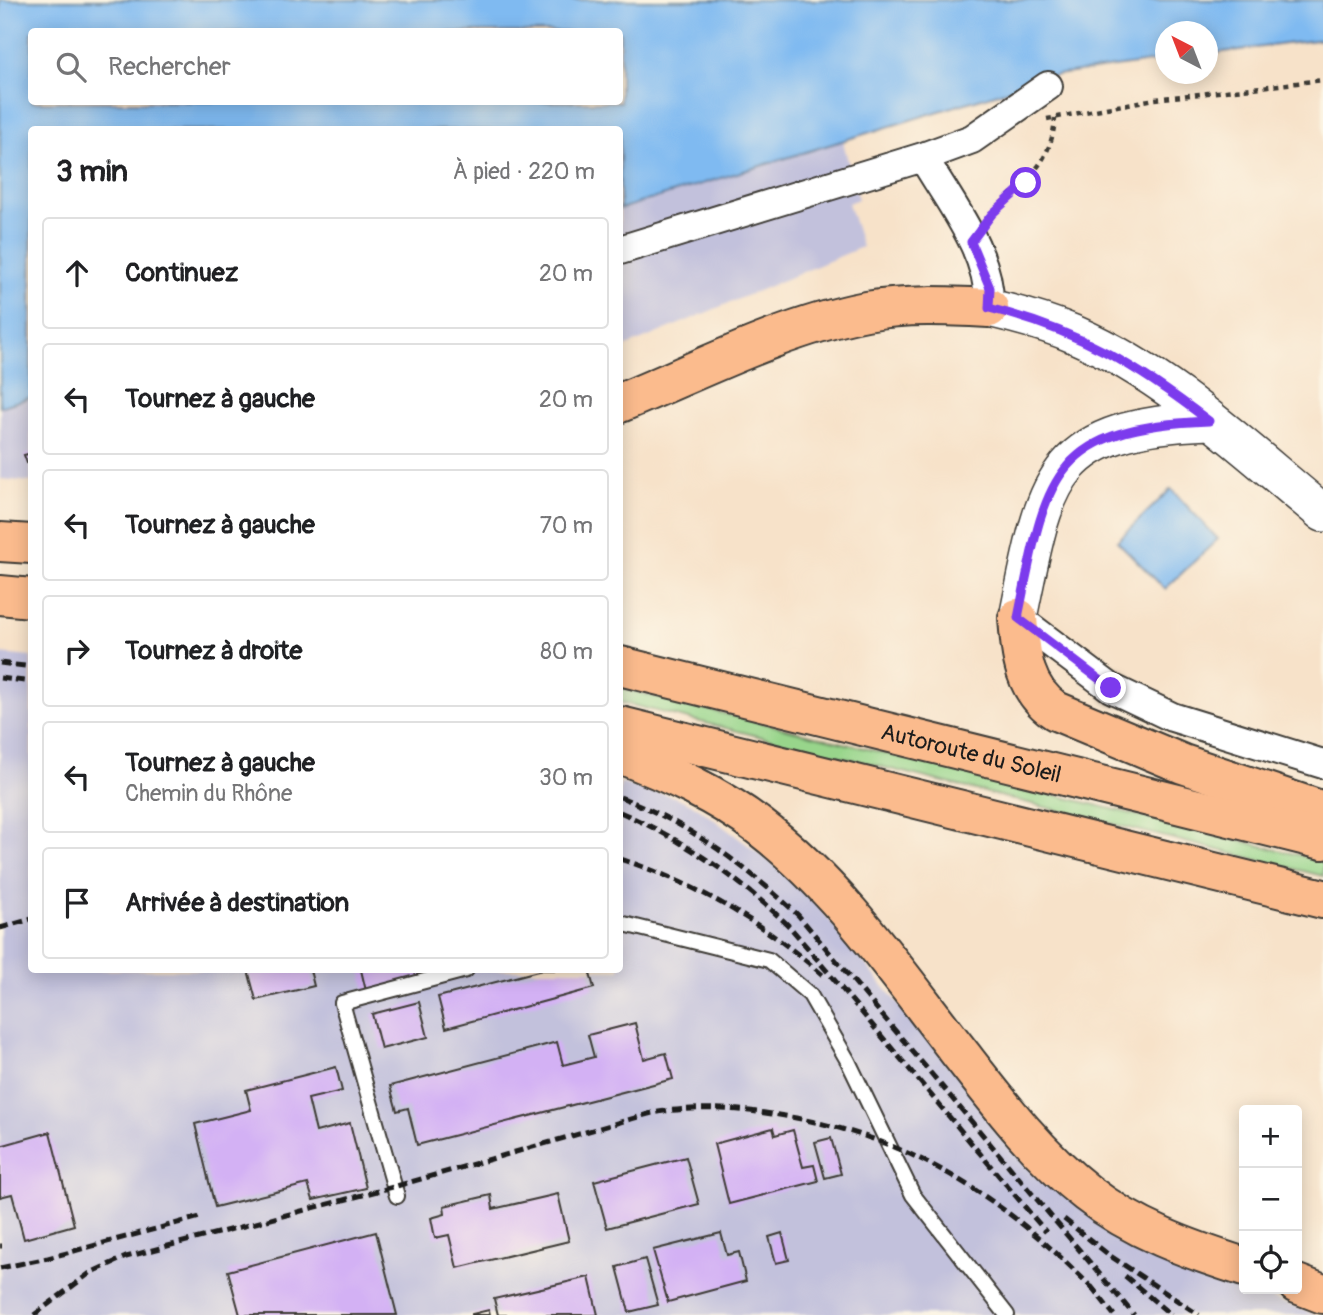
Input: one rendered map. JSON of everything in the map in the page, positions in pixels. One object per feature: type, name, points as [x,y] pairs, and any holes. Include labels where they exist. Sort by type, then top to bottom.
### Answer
[{"type":"highway","points":[[623,402],[821,322],[867,311],[922,305],[989,308]]},
{"type":"highway","points":[[0,540],[28,538]]},
{"type":"highway","points":[[0,540],[28,544]]},
{"type":"highway","points":[[0,595],[28,598]]},
{"type":"highway","points":[[1018,618],[1021,651],[1029,682],[1045,704],[1056,711],[1183,764],[1323,811]]},
{"type":"highway","name":"Autoroute du Soleil","points":[[623,667],[1323,840]]},
{"type":"highway","points":[[623,727],[1323,899]]},
{"type":"highway","points":[[623,755],[687,782],[724,802],[758,825],[810,870],[905,983],[1009,1115],[1073,1181],[1112,1211],[1158,1236],[1239,1265]]},
{"type":"highway","points":[[1302,1286],[1323,1294]]},
{"type":"street","points":[[623,249],[923,157],[972,139],[1048,86]]},
{"type":"street","points":[[923,157],[971,242],[990,288],[989,308],[1037,320],[1119,357],[1209,421],[1323,513]]},
{"type":"street","points":[[1209,421],[1165,423],[1124,431],[1078,454],[1058,476],[1046,500],[1035,534],[1018,618],[1111,688],[1172,718],[1323,764]]},
{"type":"lane","points":[[623,924],[769,960],[810,995],[848,1061],[913,1195],[1007,1315]]},
{"type":"lane","points":[[397,1196],[342,1003],[455,973]]},
{"type":"path","points":[[1043,120],[1155,99],[1323,80]]},
{"type":"path","points":[[971,242],[992,214],[1042,163],[1054,133],[1056,118]]},
{"type":"shaded area","points":[[842,138],[858,199],[848,203],[862,247],[623,348],[623,208]]},
{"type":"shaded area","points":[[28,398],[28,482],[0,479],[0,407]]},
{"type":"shaded area","points":[[0,654],[28,657],[28,973],[623,973],[623,784],[675,797],[696,806],[801,885],[903,1010],[1179,1265],[1239,1287],[1239,1294],[1259,1294],[1317,1315],[0,1315]]},
{"type":"green space","points":[[623,689],[1323,861],[1323,876],[623,703]]},
{"type":"water","points":[[0,0],[1323,0],[1323,39],[1218,53],[1218,21],[1155,21],[1155,61],[1057,75],[623,208],[623,126],[28,126],[28,398],[0,407]]},
{"type":"water","points":[[1171,489],[1218,539],[1165,589],[1117,541]]},
{"type":"building","points":[[249,973],[311,973],[314,986],[256,1000]]},
{"type":"building","points":[[362,973],[435,973],[366,991]]},
{"type":"building","points":[[530,973],[590,973],[594,988],[446,1028],[438,997]]},
{"type":"building","points":[[419,1002],[428,1037],[381,1049],[372,1014]]},
{"type":"building","points":[[635,1023],[644,1059],[666,1053],[673,1079],[417,1145],[408,1108],[397,1111],[390,1086],[557,1042],[563,1065],[594,1057],[588,1035]]},
{"type":"building","points":[[336,1067],[342,1091],[308,1099],[316,1132],[350,1123],[366,1188],[313,1200],[308,1184],[215,1207],[195,1124],[251,1110],[246,1090]]},
{"type":"building","points":[[773,1128],[775,1135],[793,1130],[803,1167],[814,1165],[818,1181],[729,1204],[714,1144]]},
{"type":"building","points":[[50,1132],[74,1225],[24,1239],[12,1194],[0,1197],[0,1146]]},
{"type":"building","points":[[831,1138],[841,1174],[825,1178],[815,1142]]},
{"type":"building","points":[[686,1157],[699,1204],[607,1228],[594,1181]]},
{"type":"building","points":[[558,1194],[569,1241],[457,1268],[449,1235],[435,1238],[431,1218],[445,1214],[444,1206],[491,1195],[493,1209]]},
{"type":"building","points":[[376,1232],[397,1315],[240,1315],[228,1271]]},
{"type":"building","points":[[721,1233],[727,1255],[739,1252],[746,1281],[668,1302],[653,1250]]},
{"type":"building","points":[[782,1233],[789,1260],[776,1263],[769,1237]]},
{"type":"building","points":[[645,1259],[658,1305],[629,1312],[617,1267]]},
{"type":"building","points":[[589,1277],[598,1315],[498,1315],[494,1299]]},
{"type":"building","points":[[489,1310],[490,1315],[472,1315],[472,1314]]},
{"type":"railway","points":[[0,663],[28,666]]},
{"type":"railway","points":[[0,678],[28,682]]},
{"type":"railway","points":[[623,798],[669,819],[715,847],[798,915],[1134,1315]]},
{"type":"railway","points":[[623,813],[666,835],[731,876],[790,927],[1046,1232]]},
{"type":"railway","points":[[623,860],[676,880],[729,907],[778,940],[825,977]]},
{"type":"railway","points":[[0,928],[28,920]]},
{"type":"railway","points":[[34,1315],[90,1273],[126,1257],[393,1187],[652,1113],[706,1109],[742,1110],[796,1118],[841,1129],[923,1160],[996,1204],[1064,1260],[1096,1292]]},
{"type":"railway","points":[[0,1268],[48,1258],[200,1217]]},
{"type":"railway","points":[[1064,1219],[1109,1255],[1199,1315]]},
{"type":"railway","points":[[1125,1276],[1171,1315]]},
{"type":"railway","points":[[1091,1286],[1114,1315]]},
{"type":"route","points":[[1026,183],[992,214],[971,242],[979,254],[990,288],[989,308],[1037,320],[1119,357],[1209,421],[1165,423],[1124,431],[1100,440],[1078,454],[1058,476],[1046,500],[1035,534],[1018,618],[1111,688]]}]
